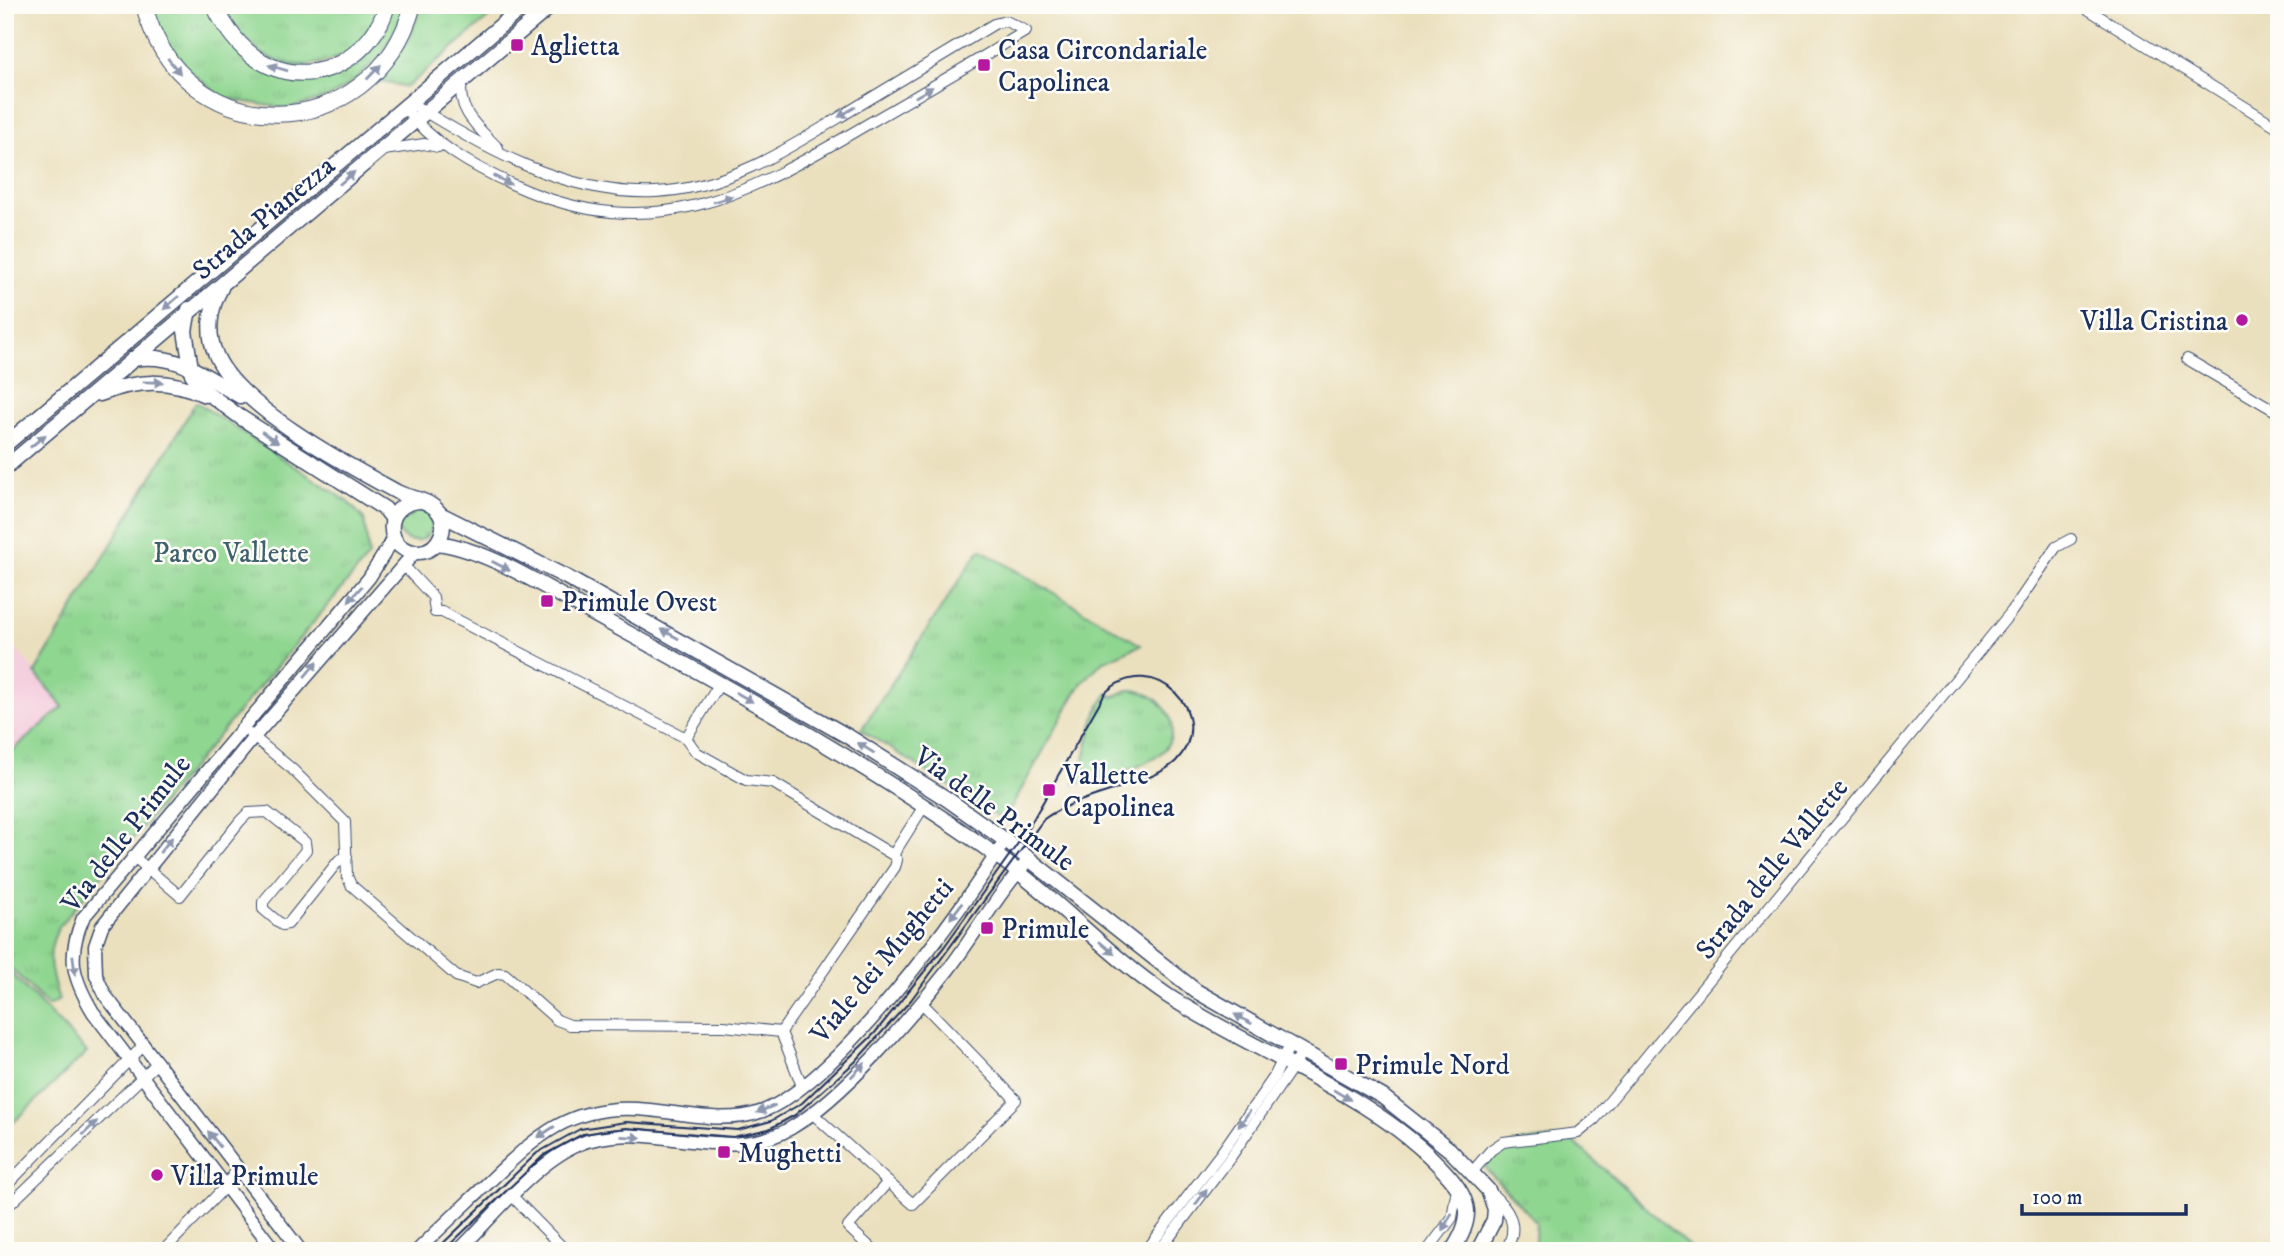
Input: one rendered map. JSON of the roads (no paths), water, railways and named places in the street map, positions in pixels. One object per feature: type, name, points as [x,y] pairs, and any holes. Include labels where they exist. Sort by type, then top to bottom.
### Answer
[{"type":"main road","points":[[144,5],[159,47],[194,87],[235,109],[275,116],[325,106],[362,84],[395,47],[413,5]]},
{"type":"main road","points":[[214,5],[235,40],[250,54],[268,66],[304,73],[342,64],[360,52],[380,25],[387,5]]},
{"type":"main road","name":"Strada Pianezza","points":[[5,445],[222,258],[525,5]]},
{"type":"main road","name":"Strada Pianezza","points":[[5,468],[552,5]]},
{"type":"main road","points":[[213,399],[197,383],[185,331],[188,313],[204,283],[222,258]]},
{"type":"main road","points":[[225,280],[214,300],[211,341],[224,369],[257,404]]},
{"type":"main road","points":[[67,392],[100,373],[134,359],[155,357],[191,366],[399,492],[428,503],[440,514],[443,531],[437,543],[426,551],[415,552],[401,547],[394,538],[393,519],[385,509],[213,399],[188,387],[133,382],[92,397]]},
{"type":"main road","points":[[393,519],[404,504],[420,501]]},
{"type":"main road","name":"Via delle Primule","points":[[440,514],[516,550],[729,666],[939,794],[1030,859],[1196,991],[1382,1097],[1419,1124],[1472,1171],[1489,1190]]},
{"type":"main road","name":"Via delle Primule","points":[[437,543],[461,548],[492,561],[720,683],[924,806],[1018,872],[1165,993],[1388,1125],[1438,1164],[1457,1188]]},
{"type":"main road","points":[[720,683],[729,666]]},
{"type":"main road","points":[[1452,1251],[1468,1222],[1469,1210],[1457,1188]]},
{"type":"main road","points":[[1478,1251],[1494,1220],[1495,1209],[1489,1190]]},
{"type":"street","points":[[2081,5],[2279,128]]},
{"type":"street","points":[[382,150],[424,144],[442,147],[530,193],[589,209],[643,212],[698,206],[724,199],[784,173],[1026,31],[1006,21],[995,24],[767,159],[706,184],[653,192],[594,187],[541,171],[420,117]]},
{"type":"street","points":[[462,82],[459,96],[465,111],[501,152]]},
{"type":"street","points":[[406,105],[420,117],[442,147]]},
{"type":"street","points":[[2187,359],[2279,413]]},
{"type":"street","name":"Via delle Primule","points":[[275,1251],[80,991],[73,968],[73,943],[83,918],[369,578],[394,538]]},
{"type":"street","name":"Strada delle Vallette","points":[[1472,1171],[1491,1150],[1503,1142],[1578,1133],[1595,1119],[2012,611],[2056,547],[2071,539]]},
{"type":"street","name":"Via delle Primule","points":[[295,1248],[105,995],[96,975],[95,946],[102,926],[148,867],[254,737],[415,552]]},
{"type":"street","points":[[403,565],[433,597],[435,612],[442,612],[686,738],[696,752],[746,780],[773,783],[893,855]]},
{"type":"street","points":[[686,738],[720,683]]},
{"type":"street","points":[[242,727],[339,814],[347,833],[347,876],[351,885],[456,976],[476,983],[498,973],[505,974],[557,1020],[570,1025],[724,1026],[781,1032],[802,1086]]},
{"type":"street","name":"Via delle Primule","points":[[781,1032],[895,867],[897,860],[893,855],[924,806]]},
{"type":"street","name":"Via delle Primule","points":[[148,867],[180,895],[248,813],[267,812],[304,842],[306,850],[263,902],[263,909],[282,925],[288,923],[339,860],[347,857]]},
{"type":"street","name":"Viale dei Mughetti","points":[[417,1251],[531,1142],[567,1120],[614,1108],[743,1117],[778,1104],[802,1086],[856,1035],[899,986],[1005,840]]},
{"type":"street","points":[[133,856],[148,867]]},
{"type":"street","name":"Viale dei Mughetti","points":[[458,1251],[562,1153],[597,1139],[613,1136],[745,1144],[790,1129],[812,1113],[873,1055],[921,1002],[1030,859]]},
{"type":"street","name":"Viale dei Mughetti","points":[[812,1113],[913,1204],[1016,1100],[921,1002]]},
{"type":"street","points":[[5,1187],[142,1047]]},
{"type":"street","points":[[1159,1251],[1288,1065],[1296,1049]]},
{"type":"street","points":[[5,1209],[156,1063]]},
{"type":"street","points":[[1146,1251],[1288,1065]]},
{"type":"street","points":[[45,1148],[56,1160]]},
{"type":"street","points":[[163,1251],[225,1187],[237,1169]]},
{"type":"street","points":[[874,1251],[848,1227],[888,1182]]},
{"type":"street","points":[[1427,1251],[1452,1218],[1457,1188]]},
{"type":"street","points":[[1489,1190],[1505,1206],[1511,1218],[1512,1240],[1505,1251]]},
{"type":"street","points":[[513,1197],[566,1251]]},
{"type":"tram line","points":[[435,1251],[537,1153],[580,1129],[626,1122],[738,1130],[771,1121],[802,1103],[874,1034],[944,947],[1026,832],[1105,693],[1124,681],[1143,678],[1160,682],[1175,692],[1186,707],[1190,724],[1188,743],[1176,761],[1165,770],[1075,803],[1044,819],[911,1000],[855,1062],[795,1115],[769,1129],[733,1137],[626,1128],[583,1134],[544,1155],[443,1251]]},
{"type":"place","name":"Aglietta","points":[[517,45]]},
{"type":"place","name":"Casa Circondariale Capolinea","points":[[984,65]]},
{"type":"place","name":"Villa Cristina","points":[[2242,320]]},
{"type":"place","name":"Primule Ovest","points":[[547,601]]},
{"type":"place","name":"Vallette Capolinea","points":[[1049,790]]},
{"type":"place","name":"Primule","points":[[987,928]]},
{"type":"place","name":"Primule Nord","points":[[1341,1064]]},
{"type":"place","name":"Mughetti","points":[[724,1152]]},
{"type":"place","name":"Villa Primule","points":[[157,1175]]},
{"type":"park label","name":"Parco Vallette","points":[[231,552]]}]
